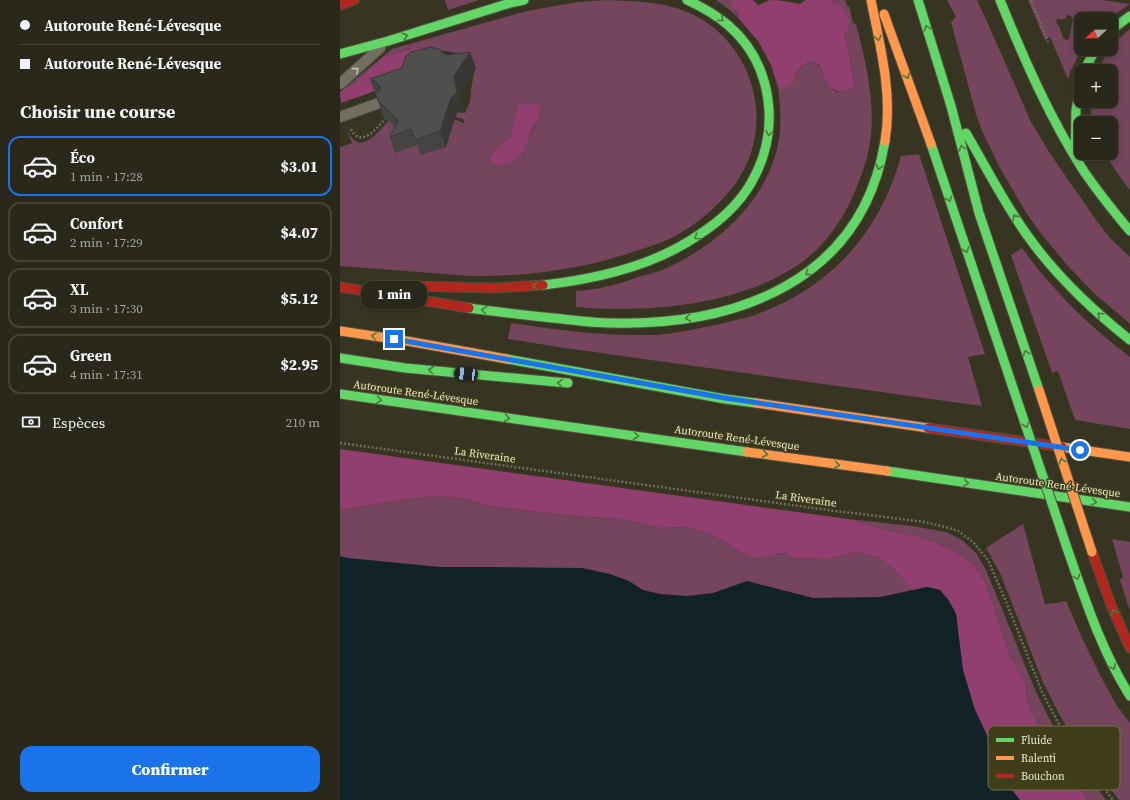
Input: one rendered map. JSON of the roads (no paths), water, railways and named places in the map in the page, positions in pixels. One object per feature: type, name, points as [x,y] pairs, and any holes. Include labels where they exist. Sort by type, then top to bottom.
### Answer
[{"type":"main road","points":[[340,5],[354,0]]},
{"type":"main road","points":[[340,54],[524,0]]},
{"type":"main road","points":[[340,284],[508,288],[550,284],[598,276],[642,264],[676,250],[711,227],[737,202],[754,178],[765,153],[770,129],[770,110],[768,93],[763,75],[757,60],[748,47],[723,20],[709,10],[687,0]]},
{"type":"main road","points":[[340,287],[462,307],[586,321],[627,323],[673,320],[720,312],[759,300],[793,283],[823,261],[850,232],[861,212],[877,176],[882,156],[887,120],[887,98],[871,0]]},
{"type":"main road","points":[[879,0],[923,121],[1094,625],[1115,670],[1130,696]]},
{"type":"main road","points":[[918,0],[951,106],[979,213],[1092,552],[1111,605],[1130,648]]},
{"type":"main road","points":[[1000,0],[1046,103],[1074,155]]},
{"type":"main road","points":[[1118,24],[1130,16]]},
{"type":"main road","points":[[951,106],[1004,199],[1042,255],[1084,301],[1130,340]]},
{"type":"main road","points":[[1077,160],[1098,192],[1130,231]]},
{"type":"main road","points":[[340,331],[407,341],[725,398],[1130,457]]},
{"type":"main road","points":[[340,358],[405,368],[576,384]]},
{"type":"main road","points":[[616,388],[725,398]]},
{"type":"main road","name":"Autoroute René-Lévesque","points":[[340,394],[947,480],[1130,508]]},
{"type":"lane","points":[[340,84],[388,41]]},
{"type":"lane","points":[[340,117],[379,103]]}]
